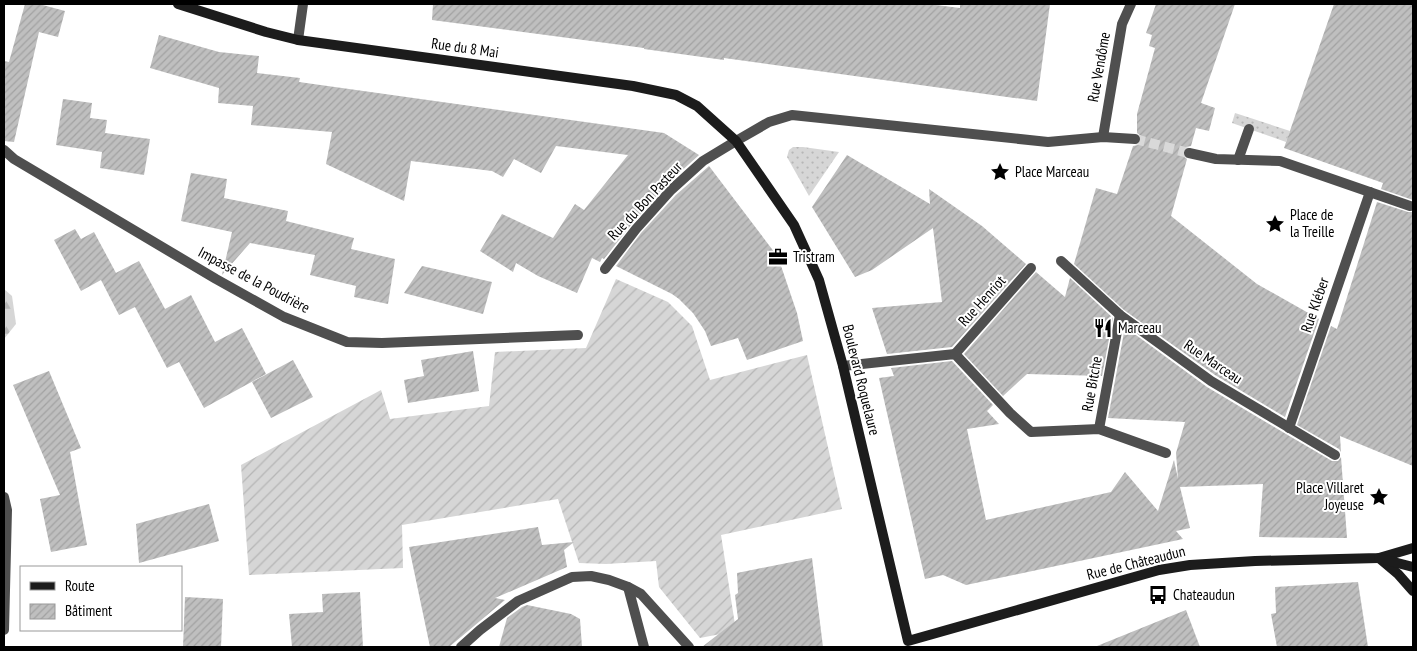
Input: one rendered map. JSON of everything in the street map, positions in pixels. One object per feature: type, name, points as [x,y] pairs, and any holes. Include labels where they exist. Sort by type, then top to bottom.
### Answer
[{"type":"street","name":"Rue du 8 Mai","points":[[178,4],[266,32],[298,40],[633,86],[676,95],[697,106],[736,141]]},
{"type":"street","points":[[298,40],[303,4]]},
{"type":"street","name":"Rue Vendôme","points":[[1103,137],[1122,24],[1131,4]]},
{"type":"street","points":[[736,141],[769,122],[792,115],[1048,142],[1103,137],[1135,138]]},
{"type":"street","points":[[1238,160],[1249,129]]},
{"type":"street","name":"Rue du Bon Pasteur","points":[[605,269],[636,229],[671,190],[703,161],[736,141]]},
{"type":"street","name":"Boulevard Roquelaure","points":[[736,141],[794,225],[819,280],[844,366],[908,644]]},
{"type":"street","name":"Impasse de la Poudrière","points":[[4,150],[14,159],[216,279],[284,317],[347,342],[382,343],[578,335]]},
{"type":"street","points":[[1188,153],[1216,159],[1280,161],[1410,206]]},
{"type":"street","name":"Rue Kléber","points":[[1289,428],[1370,192]]},
{"type":"street","name":"Rue Marceau","points":[[1061,260],[1120,314],[1211,381],[1335,455]]},
{"type":"street","name":"Rue Henriot","points":[[956,354],[1031,268]]},
{"type":"street","name":"Rue Bitche","points":[[1099,429],[1120,314]]},
{"type":"street","points":[[844,366],[956,354],[1010,413],[1031,432],[1099,429],[1166,453]]},
{"type":"street","points":[[4,497],[8,510],[4,630]]},
{"type":"street","points":[[1379,558],[1413,548]]},
{"type":"street","points":[[1379,558],[1413,567]]},
{"type":"street","points":[[1379,558],[1398,574],[1413,591]]},
{"type":"street","name":"Rue de Châteaudun","points":[[908,644],[1159,570],[1180,566],[1255,561],[1379,558]]},
{"type":"street","points":[[461,647],[518,601],[572,577],[591,576],[628,586],[641,594],[689,647]]},
{"type":"street","points":[[628,586],[644,647]]},
{"type":"green space","points":[[1235,113],[1290,131],[1286,142],[1232,123]]},
{"type":"green space","points":[[793,147],[839,152],[809,196],[787,157],[789,150]]},
{"type":"green space","points":[[616,279],[668,302],[692,326],[710,380],[807,355],[842,509],[721,535],[736,631],[700,638],[659,587],[656,561],[606,564],[579,563],[558,499],[402,525],[403,568],[249,575],[241,465],[381,390],[390,419],[489,406],[495,352],[586,348]]},
{"type":"green space","points":[[4,289],[12,296],[16,324],[4,339]]},
{"type":"building","points":[[25,4],[39,4],[65,11],[58,37],[39,32],[14,142],[4,141],[4,61],[9,62]]},
{"type":"building","points":[[433,4],[928,4],[960,8],[960,4],[1050,4],[1037,101],[432,20]]},
{"type":"building","points":[[1156,4],[1235,4],[1201,103],[1215,108],[1209,131],[1196,128],[1191,146],[1186,147],[1182,151],[1183,156],[1187,159],[1171,216],[1257,284],[1319,319],[1285,417],[1215,375],[1124,310],[1074,264],[1096,188],[1117,194],[1133,146],[1138,145],[1142,140],[1141,136],[1137,133],[1137,114],[1155,48],[1149,46],[1152,35],[1146,33]]},
{"type":"building","points":[[1334,4],[1413,4],[1413,200],[1381,189],[1383,183],[1284,148]]},
{"type":"building","points":[[159,35],[219,52],[259,56],[257,73],[300,78],[299,82],[664,133],[699,155],[666,185],[604,259],[602,258],[600,262],[592,258],[577,293],[538,276],[516,263],[513,272],[480,251],[502,214],[553,238],[575,204],[584,210],[628,155],[556,146],[541,173],[514,159],[503,177],[492,171],[411,161],[404,201],[326,164],[332,132],[251,125],[253,106],[218,103],[219,88],[150,68]]},
{"type":"building","points":[[63,99],[92,103],[90,118],[107,120],[105,133],[150,139],[144,175],[100,168],[102,152],[56,145]]},
{"type":"building","points":[[847,155],[930,204],[929,189],[982,226],[1026,264],[952,347],[887,354],[872,308],[942,302],[933,228],[872,270],[855,277],[812,207]]},
{"type":"building","points":[[709,166],[778,257],[797,313],[803,341],[747,360],[738,338],[711,346],[705,331],[693,313],[679,299],[616,266],[641,233],[676,195]]},
{"type":"building","points":[[191,173],[227,179],[224,198],[288,211],[286,221],[354,238],[351,249],[395,259],[388,304],[354,297],[356,286],[310,275],[315,255],[250,243],[222,275],[232,232],[181,221]]},
{"type":"building","points":[[1377,202],[1413,212],[1413,466],[1340,436],[1341,452],[1339,449],[1297,425],[1331,326],[1337,329]]},
{"type":"building","points":[[75,229],[81,239],[94,232],[116,273],[139,261],[165,309],[191,295],[215,342],[242,328],[266,374],[204,408],[179,362],[167,368],[135,307],[119,315],[101,280],[81,291],[54,240]]},
{"type":"building","points":[[422,266],[492,282],[483,314],[404,293]]},
{"type":"building","points":[[1036,272],[1065,297],[1070,278],[1113,318],[1102,376],[1027,374],[1003,396],[964,354]]},
{"type":"building","points":[[1125,327],[1207,387],[1332,461],[1338,461],[1341,457],[1347,538],[1259,537],[1263,484],[1180,487],[1190,528],[1176,531],[1183,539],[966,585],[943,575],[925,579],[879,378],[894,376],[891,368],[952,361],[993,405],[987,411],[999,424],[967,429],[986,520],[1111,492],[1125,472],[1158,511],[1174,460],[1178,479],[1176,453],[1185,422],[1108,418]]},
{"type":"building","points":[[473,351],[479,391],[408,403],[404,380],[424,376],[421,360]]},
{"type":"building","points":[[293,360],[313,397],[271,418],[252,382]]},
{"type":"building","points":[[49,371],[81,448],[70,452],[87,545],[51,552],[40,499],[60,495],[13,385]]},
{"type":"building","points":[[209,504],[219,541],[139,563],[136,524]]},
{"type":"building","points":[[538,527],[542,545],[574,542],[564,550],[567,567],[495,598],[505,600],[449,647],[430,647],[409,547]]},
{"type":"building","points":[[812,558],[823,647],[702,647],[738,619],[735,595],[738,593],[737,573]]},
{"type":"building","points":[[1358,582],[1368,647],[1277,647],[1271,614],[1276,613],[1275,587]]},
{"type":"building","points":[[360,592],[363,647],[292,647],[289,614],[323,612],[322,594]]},
{"type":"building","points":[[185,597],[223,599],[221,647],[183,647]]},
{"type":"building","points":[[527,605],[571,614],[580,619],[582,647],[499,647],[507,618]]},
{"type":"building","points":[[1186,610],[1200,647],[1097,646]]},
{"type":"tunnel","points":[[1135,139],[1189,153]]},
{"type":"place","name":"Place Marceau","points":[[1000,172]]},
{"type":"place","name":"Place de la Treille","points":[[1275,224]]},
{"type":"place","name":"Tristram","points":[[778,257]]},
{"type":"place","name":"Marceau","points":[[1103,328]]},
{"type":"place","name":"Place Villaret Joyeuse","points":[[1379,497]]},
{"type":"place","name":"Chateaudun","points":[[1158,595]]}]
